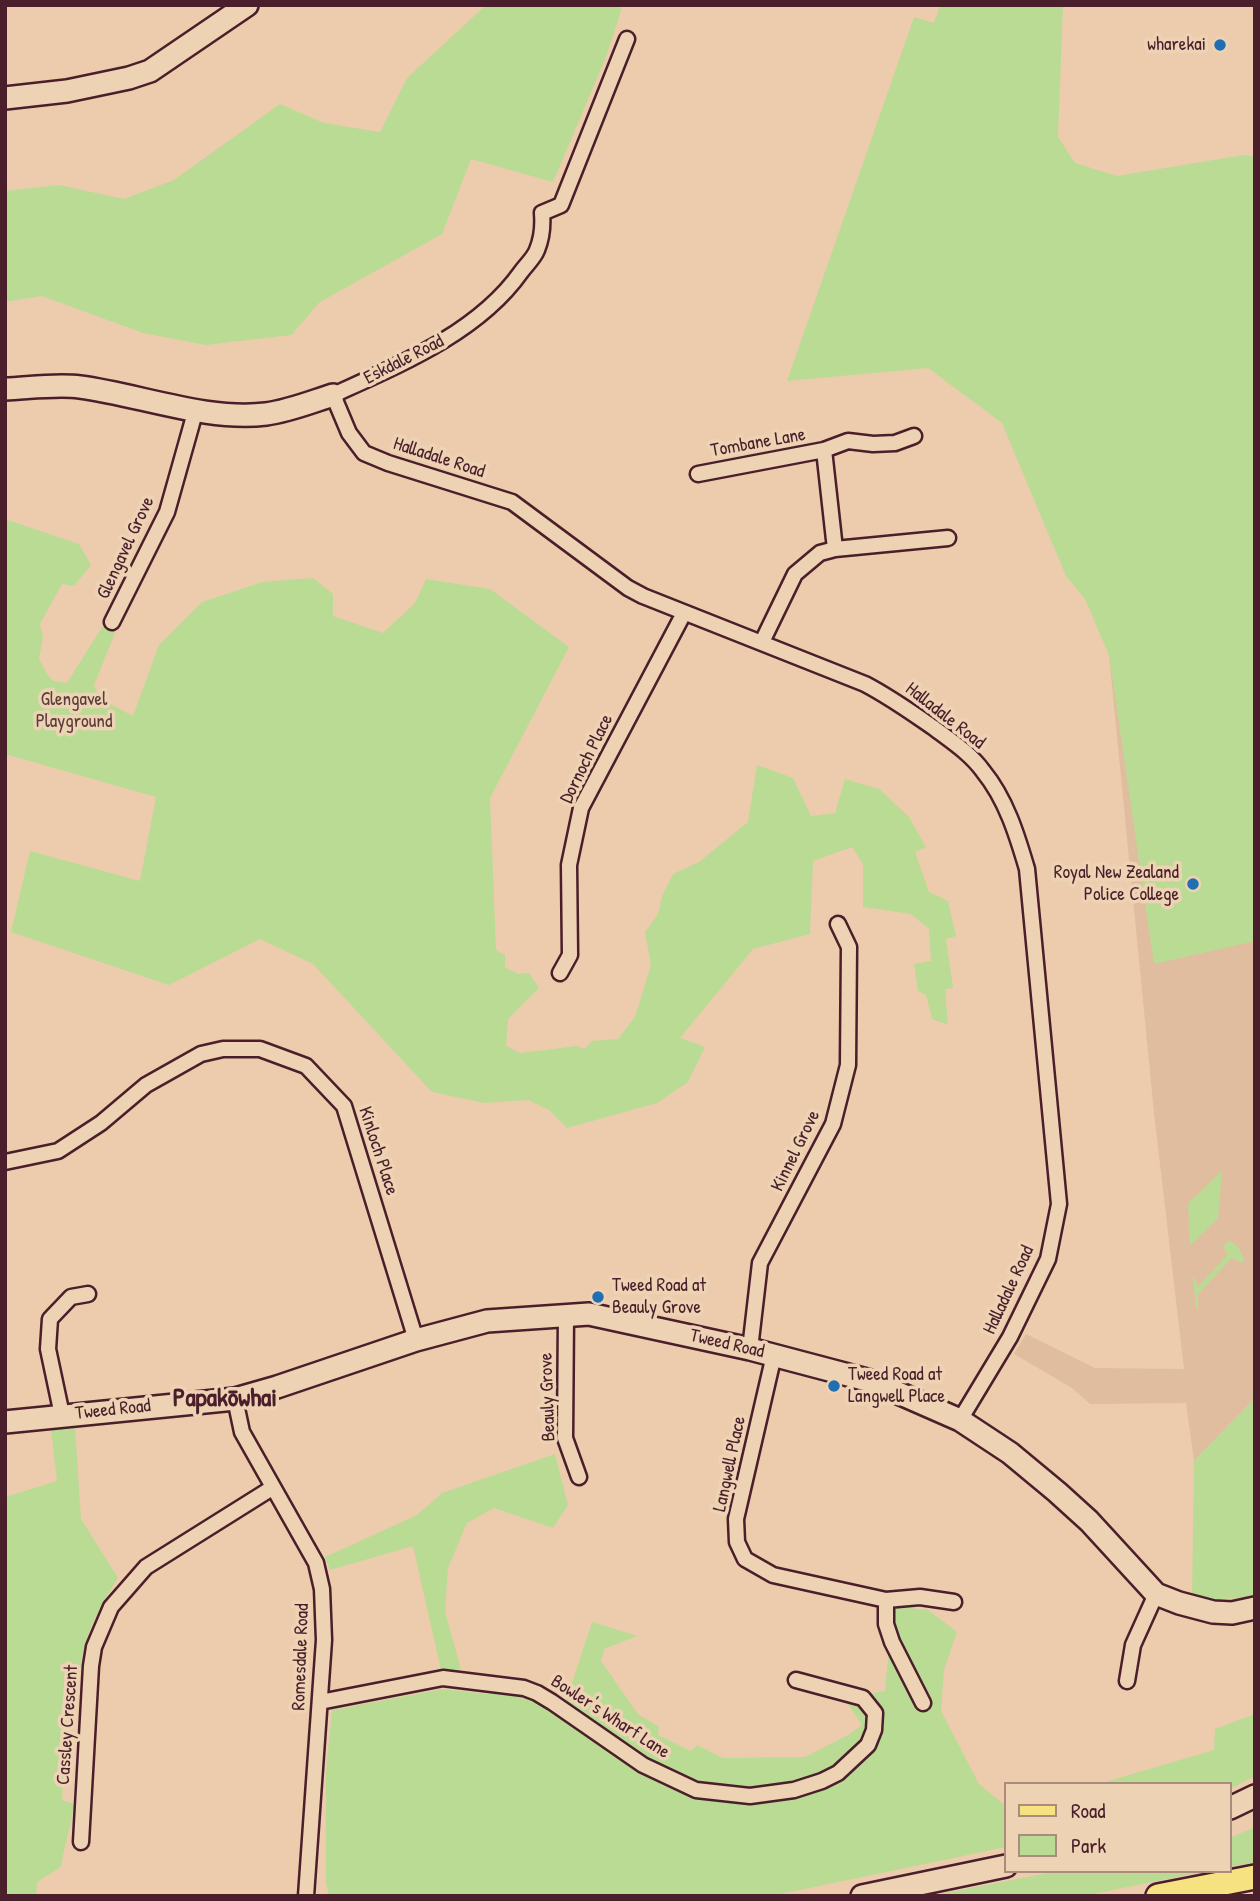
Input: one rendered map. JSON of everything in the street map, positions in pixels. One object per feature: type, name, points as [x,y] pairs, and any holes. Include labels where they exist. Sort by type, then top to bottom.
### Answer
[{"type":"main road","points":[[1158,1896],[1255,1877]]},
{"type":"street","points":[[5,99],[67,90],[129,78],[150,71],[247,5]]},
{"type":"street","name":"Eskdale Road","points":[[5,389],[79,387],[213,412],[267,414],[333,395],[453,334],[484,313],[509,288],[537,251],[543,230],[542,212],[561,205],[627,39]]},
{"type":"street","name":"Halladale Road","points":[[333,395],[349,433],[363,453],[512,502],[628,588],[643,596],[865,684],[893,698],[957,745],[983,770],[994,786],[1012,822],[1027,869],[1059,1204],[1048,1259],[1010,1337],[960,1420]]},
{"type":"street","name":"Glengavel Grove","points":[[112,622],[167,512],[196,409]]},
{"type":"street","name":"Tombane Lane","points":[[698,474],[824,450],[848,441],[895,443],[914,436]]},
{"type":"street","name":"Tombane Lane","points":[[824,450],[835,549]]},
{"type":"street","points":[[762,642],[795,574],[820,553],[835,549],[948,538]]},
{"type":"street","name":"Dornoch Place","points":[[560,974],[570,955],[569,864],[581,808],[684,613]]},
{"type":"street","name":"Kinnel Grove","points":[[750,1349],[760,1263],[833,1124],[848,1065],[849,947],[838,924]]},
{"type":"street","name":"Kinloch Place","points":[[5,1162],[58,1151],[102,1123],[146,1085],[201,1054],[223,1049],[260,1049],[306,1066],[344,1106],[416,1340]]},
{"type":"street","points":[[62,1415],[48,1349],[50,1320],[71,1297],[88,1294]]},
{"type":"street","name":"Beauly Grove","points":[[566,1314],[565,1438],[579,1477]]},
{"type":"street","name":"Tweed Road","points":[[5,1422],[234,1398],[277,1387],[416,1340],[487,1321],[589,1314],[750,1349],[871,1381],[960,1420],[1010,1453],[1057,1492],[1089,1521],[1156,1594],[1213,1612],[1231,1613],[1255,1608]]},
{"type":"street","name":"Langwell Place","points":[[774,1355],[736,1519],[737,1542],[745,1559],[773,1575],[886,1600],[920,1597],[954,1602]]},
{"type":"street","name":"Romesdale Road","points":[[234,1398],[242,1432],[316,1563],[322,1589],[324,1640],[306,1896]]},
{"type":"street","name":"Cassley Crescent","points":[[80,1842],[91,1666],[94,1647],[110,1607],[146,1567],[272,1488]]},
{"type":"street","points":[[1127,1681],[1133,1645],[1156,1594]]},
{"type":"street","points":[[886,1600],[886,1624],[892,1642],[923,1703]]},
{"type":"street","name":"Bowler's Wharf Lane","points":[[320,1702],[443,1678],[524,1688],[552,1702],[643,1765],[696,1790],[750,1796],[794,1790],[838,1773],[868,1745],[874,1730],[876,1713],[863,1698],[796,1680]]},
{"type":"street","points":[[1232,1807],[1255,1796]]},
{"type":"street","points":[[862,1896],[1004,1866]]},
{"type":"shaded area","name":"Royal New Zealand Police College","points":[[1255,596],[1255,1398],[1194,1461],[1186,1403],[1090,1404],[1072,1388],[1014,1354],[1026,1334],[1095,1368],[1184,1369],[1154,1113],[1109,655]]},
{"type":"green space","points":[[486,5],[623,5],[606,57],[553,182],[471,159],[442,234],[320,302],[291,335],[206,345],[143,333],[42,296],[5,302],[5,191],[59,185],[124,199],[174,180],[280,104],[324,123],[380,132],[407,78]]},
{"type":"green space","points":[[940,5],[1063,5],[1058,137],[1075,163],[1117,176],[1244,155],[1255,157],[1255,941],[1154,964],[1109,655],[1085,599],[1066,576],[1002,423],[928,368],[787,381],[914,17],[934,23]]},
{"type":"green space","name":"Glengavel Playground","points":[[5,519],[79,544],[91,565],[74,586],[62,584],[40,624],[43,637],[39,659],[47,674],[53,681],[67,683],[104,624],[116,630],[94,685],[99,698],[133,716],[159,645],[202,602],[262,582],[313,578],[333,594],[333,616],[383,633],[415,603],[426,579],[490,589],[569,647],[490,798],[496,950],[505,955],[505,968],[519,974],[529,973],[539,988],[508,1019],[506,1046],[520,1053],[577,1046],[584,1049],[592,1041],[618,1039],[635,1017],[651,965],[645,932],[658,914],[662,896],[673,874],[699,862],[748,822],[757,765],[793,778],[811,816],[835,813],[845,779],[879,789],[909,817],[926,847],[915,852],[929,892],[948,901],[956,936],[946,939],[953,988],[945,989],[948,1025],[932,1019],[926,995],[918,991],[914,964],[931,961],[929,929],[911,914],[863,907],[863,864],[852,847],[813,861],[810,934],[753,949],[680,1038],[705,1047],[688,1082],[657,1103],[567,1128],[549,1110],[528,1100],[484,1103],[432,1092],[313,964],[260,939],[169,985],[11,932],[30,851],[140,881],[156,797],[5,754]]},
{"type":"green space","points":[[1222,1171],[1218,1219],[1190,1245],[1188,1203]]},
{"type":"green space","points":[[1229,1240],[1238,1247],[1244,1259],[1242,1263],[1232,1258],[1198,1294],[1196,1308],[1193,1278],[1198,1287],[1228,1254],[1223,1247]]},
{"type":"green space","points":[[1255,1398],[1255,1595],[1210,1600],[1192,1595],[1194,1461]]},
{"type":"green space","points":[[75,1426],[81,1519],[118,1578],[93,1623],[80,1671],[69,1677],[62,1800],[74,1804],[61,1867],[37,1882],[36,1896],[5,1896],[5,1497],[57,1481],[51,1429]]},
{"type":"green space","points":[[555,1454],[568,1505],[553,1528],[494,1508],[467,1523],[448,1568],[445,1612],[461,1669],[441,1670],[413,1546],[330,1570],[325,1557],[417,1515],[442,1493]]},
{"type":"green space","points":[[893,1606],[928,1610],[957,1632],[944,1670],[941,1711],[979,1784],[1004,1804],[1004,1847],[771,1896],[329,1896],[326,1883],[326,1773],[332,1710],[443,1689],[487,1694],[524,1694],[563,1717],[622,1761],[629,1748],[565,1704],[592,1622],[637,1636],[604,1649],[601,1661],[638,1714],[659,1727],[658,1735],[691,1751],[697,1745],[723,1758],[805,1757],[862,1725],[844,1698],[885,1691]]},
{"type":"green space","points":[[1255,1714],[1255,1776],[1232,1788],[1232,1782],[1105,1782],[1214,1750],[1215,1729]]},
{"type":"green space","points":[[1255,1827],[1255,1862],[1232,1867],[1232,1837]]},
{"type":"green space","points":[[1048,1873],[1197,1873],[1083,1896],[930,1896]]},
{"type":"place","name":"wharekai","points":[[1220,45]]},
{"type":"place","name":"Royal New Zealand Police College","points":[[1193,884]]},
{"type":"place","name":"Tweed Road at Beauly Grove","points":[[598,1297]]},
{"type":"place","name":"Tweed Road at Langwell Place","points":[[834,1386]]},
{"type":"district","name":"Papakōwhai","points":[[225,1399]]}]
